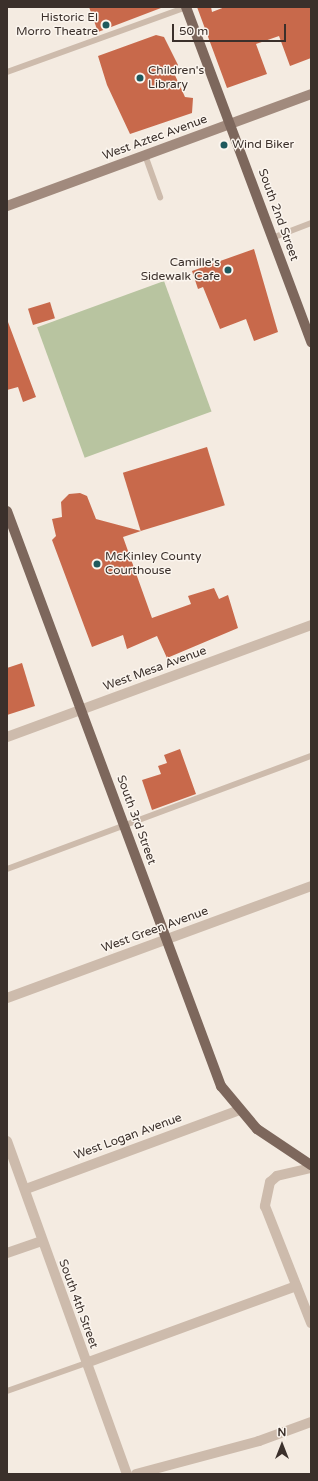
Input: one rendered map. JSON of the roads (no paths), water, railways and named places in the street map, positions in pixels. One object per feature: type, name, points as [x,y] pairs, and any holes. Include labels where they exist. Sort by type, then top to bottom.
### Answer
[{"type":"main road","name":"South 2nd Street","points":[[187,7],[311,342]]},
{"type":"main road","name":"West Aztec Avenue","points":[[7,206],[311,94]]},
{"type":"main road","name":"South 3rd Street","points":[[7,511],[221,1086],[239,1110],[257,1129],[311,1165]]},
{"type":"street","name":"West Mesa Avenue","points":[[7,737],[311,625]]},
{"type":"street","name":"West Green Avenue","points":[[7,998],[311,886]]},
{"type":"street","name":"West Logan Avenue","points":[[26,1188],[239,1110]]},
{"type":"street","name":"South 4th Street","points":[[7,1142],[26,1188],[41,1241],[127,1474]]},
{"type":"street","points":[[311,1168],[277,1176],[266,1192],[265,1206],[311,1324]]},
{"type":"street","points":[[7,1253],[41,1241]]},
{"type":"street","points":[[86,1363],[296,1286]]},
{"type":"street","points":[[136,1474],[259,1441],[311,1422]]},
{"type":"lane","points":[[7,72],[187,7]]},
{"type":"lane","points":[[145,155],[160,197]]},
{"type":"lane","points":[[272,238],[311,223]]},
{"type":"lane","points":[[7,869],[124,827],[311,756]]},
{"type":"lane","points":[[7,1391],[86,1363]]},
{"type":"place","name":"Historic El Morro Theatre","points":[[106,25]]},
{"type":"place","name":"Children's Library","points":[[140,78]]},
{"type":"place","name":"Wind Biker","points":[[224,145]]},
{"type":"place","name":"Camille's Sidewalk Cafe","points":[[228,270]]},
{"type":"place","name":"McKinley County Courthouse","points":[[97,564]]}]
